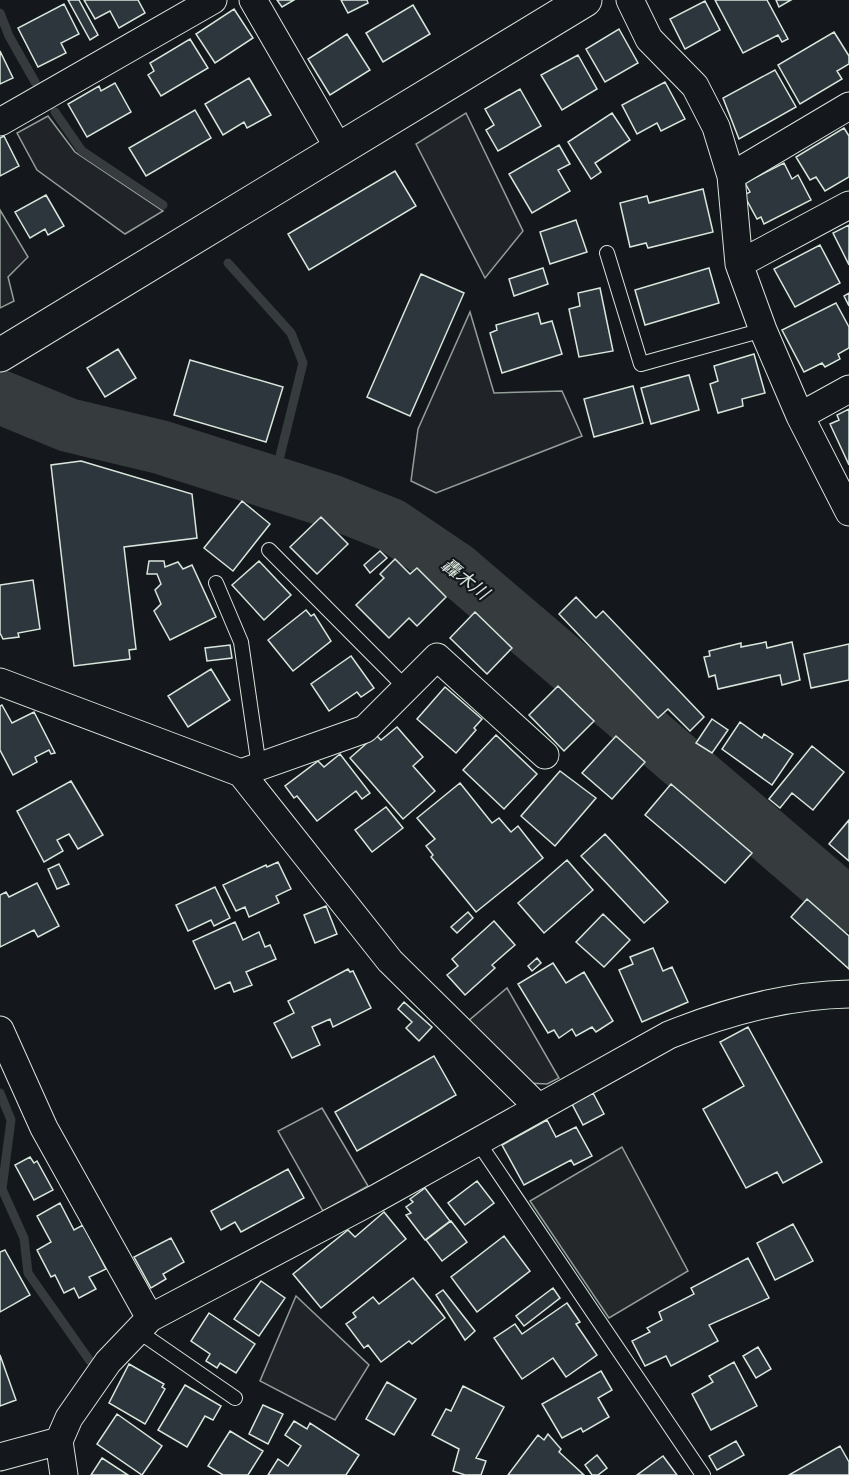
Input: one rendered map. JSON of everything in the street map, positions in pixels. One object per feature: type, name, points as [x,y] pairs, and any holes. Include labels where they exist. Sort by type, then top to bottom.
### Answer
[{"type":"street","points":[[0,122],[213,0]]},
{"type":"street","points":[[253,0],[339,149]]},
{"type":"street","points":[[0,355],[585,0]]},
{"type":"street","points":[[630,0],[650,39],[695,86],[716,128],[731,176],[739,264],[763,330],[800,416],[849,512]]},
{"type":"street","points":[[731,176],[849,106]]},
{"type":"street","points":[[739,264],[849,206]]},
{"type":"street","points":[[800,416],[849,390]]},
{"type":"street","points":[[250,770],[366,729],[437,657],[545,754]]},
{"type":"street","points":[[0,682],[250,770],[390,961],[538,1107]]},
{"type":"street","points":[[64,1475],[59,1441],[69,1418],[108,1362],[144,1324],[669,1035],[718,1015],[818,994],[849,994]]},
{"type":"street","points":[[0,1030],[44,1128],[144,1324]]},
{"type":"street","points":[[0,1457],[59,1441]]},
{"type":"lane","points":[[607,253],[640,364],[763,330]]},
{"type":"lane","points":[[269,550],[406,688]]},
{"type":"lane","points":[[216,583],[241,642],[250,770]]},
{"type":"lane","points":[[478,1142],[704,1475]]},
{"type":"lane","points":[[144,1324],[235,1398]]},
{"type":"shaded area","points":[[466,113],[523,231],[485,278],[416,144]]},
{"type":"shaded area","points":[[48,116],[75,152],[163,211],[125,234],[37,170],[17,133]]},
{"type":"shaded area","points":[[0,210],[28,257],[8,277],[14,301],[0,308]]},
{"type":"shaded area","points":[[470,312],[494,393],[562,391],[582,436],[436,493],[411,481],[418,429]]},
{"type":"shaded area","points":[[507,988],[559,1078],[547,1084],[527,1083],[467,1022]]},
{"type":"shaded area","points":[[322,1108],[368,1186],[323,1211],[278,1131]]},
{"type":"shaded area","points":[[622,1147],[688,1271],[609,1318],[530,1201]]},
{"type":"shaded area","points":[[296,1296],[369,1365],[335,1420],[260,1381]]},
{"type":"building","points":[[68,0],[79,0],[98,35],[90,40]]},
{"type":"building","points":[[84,0],[138,0],[145,13],[119,28],[110,11],[95,19]]},
{"type":"building","points":[[277,0],[294,0],[282,7]]},
{"type":"building","points":[[341,0],[367,0],[368,3],[348,13]]},
{"type":"building","points":[[715,0],[767,0],[788,39],[782,42],[778,35],[743,53]]},
{"type":"building","points":[[776,0],[791,0],[779,7]]},
{"type":"building","points":[[705,1],[720,30],[685,49],[670,19]]},
{"type":"building","points":[[64,4],[79,34],[61,43],[66,53],[38,67],[18,28]]},
{"type":"building","points":[[413,5],[430,34],[383,62],[366,33]]},
{"type":"building","points":[[234,9],[253,38],[215,63],[196,34]]},
{"type":"building","points":[[619,29],[638,63],[605,82],[586,49]]},
{"type":"building","points":[[834,32],[849,56],[849,64],[837,71],[842,79],[800,104],[778,65]]},
{"type":"building","points":[[347,34],[370,70],[330,95],[308,59]]},
{"type":"building","points":[[190,39],[208,68],[161,96],[148,75],[154,71],[150,63]]},
{"type":"building","points":[[0,51],[13,78],[0,84]]},
{"type":"building","points":[[578,55],[597,89],[562,110],[541,75]]},
{"type":"building","points":[[775,70],[796,107],[739,139],[723,98]]},
{"type":"building","points":[[249,78],[271,115],[247,128],[244,122],[223,135],[205,104]]},
{"type":"building","points":[[665,82],[685,119],[661,131],[657,123],[637,134],[622,105]]},
{"type":"building","points":[[115,83],[131,112],[87,137],[68,104],[99,86],[101,91]]},
{"type":"building","points":[[520,89],[541,126],[498,151],[486,130],[494,125],[485,109]]},
{"type":"building","points":[[195,110],[211,138],[146,176],[129,148]]},
{"type":"building","points":[[612,113],[630,140],[595,163],[601,172],[591,179],[568,142]]},
{"type":"building","points":[[844,128],[849,136],[849,177],[825,191],[816,177],[810,180],[796,157]]},
{"type":"building","points":[[4,136],[19,166],[0,176],[0,138]]},
{"type":"building","points":[[559,145],[570,164],[558,170],[570,191],[532,213],[509,174]]},
{"type":"building","points":[[784,163],[792,179],[798,175],[811,200],[764,224],[761,217],[757,219],[744,195],[750,192],[745,183]]},
{"type":"building","points":[[395,171],[416,206],[309,270],[288,234]]},
{"type":"building","points":[[703,189],[713,232],[648,248],[646,243],[630,247],[620,203],[647,196],[649,203]]},
{"type":"building","points":[[46,195],[64,226],[48,235],[45,229],[30,238],[15,212]]},
{"type":"building","points":[[576,220],[587,252],[550,264],[540,232]]},
{"type":"building","points":[[849,225],[849,265],[833,233]]},
{"type":"building","points":[[820,245],[840,283],[795,307],[774,269]]},
{"type":"building","points":[[543,268],[548,284],[514,296],[509,279]]},
{"type":"building","points":[[709,268],[719,303],[645,325],[635,290]]},
{"type":"building","points":[[421,274],[464,293],[410,416],[367,397]]},
{"type":"building","points":[[600,288],[613,351],[579,357],[569,309],[580,306],[578,293]]},
{"type":"building","points":[[849,293],[849,306],[844,296]]},
{"type":"building","points":[[836,303],[849,327],[849,348],[838,354],[840,359],[825,367],[822,363],[804,372],[782,330]]},
{"type":"building","points":[[538,313],[541,324],[552,321],[562,354],[502,373],[490,333],[497,330],[496,325]]},
{"type":"building","points":[[118,349],[136,378],[105,397],[87,368]]},
{"type":"building","points":[[754,354],[765,393],[742,399],[743,406],[718,413],[710,384],[718,381],[714,366]]},
{"type":"building","points":[[190,360],[283,387],[266,442],[174,415]]},
{"type":"building","points":[[689,375],[699,410],[651,424],[641,388]]},
{"type":"building","points":[[633,386],[643,423],[594,437],[584,399]]},
{"type":"building","points":[[849,409],[849,465],[830,424],[839,420],[837,415]]},
{"type":"building","points":[[81,461],[192,494],[197,538],[124,547],[136,649],[129,650],[130,659],[74,666],[51,465]]},
{"type":"building","points":[[242,501],[270,524],[233,571],[204,548]]},
{"type":"building","points":[[321,517],[348,544],[317,574],[290,547]]},
{"type":"building","points":[[380,551],[387,558],[370,573],[364,565]]},
{"type":"building","points":[[395,559],[410,574],[417,568],[446,597],[417,626],[409,618],[389,638],[356,605],[384,578],[380,574]]},
{"type":"building","points":[[149,561],[164,561],[165,567],[178,562],[183,569],[192,565],[216,617],[170,640],[154,611],[161,604],[155,590],[161,584],[157,574],[147,574]]},
{"type":"building","points":[[259,561],[291,595],[264,620],[232,585]]},
{"type":"building","points":[[33,580],[40,629],[18,633],[19,637],[3,639],[0,633],[0,585]]},
{"type":"building","points":[[576,597],[596,618],[603,611],[704,717],[690,731],[668,709],[658,718],[559,614]]},
{"type":"building","points":[[306,610],[311,616],[314,614],[331,641],[293,671],[268,640]]},
{"type":"building","points":[[475,612],[512,648],[487,674],[450,638]]},
{"type":"building","points":[[766,642],[767,648],[792,642],[800,680],[782,685],[780,675],[718,689],[715,675],[709,677],[704,657],[710,656],[709,651],[741,643],[741,647]]},
{"type":"building","points":[[849,644],[849,680],[811,688],[804,654]]},
{"type":"building","points":[[230,645],[232,658],[207,661],[205,648]]},
{"type":"building","points":[[351,656],[374,688],[361,697],[357,692],[329,711],[311,684]]},
{"type":"building","points":[[211,669],[230,700],[188,727],[168,696]]},
{"type":"building","points":[[558,686],[594,721],[564,751],[529,715]]},
{"type":"building","points":[[445,687],[482,719],[474,728],[476,730],[456,753],[417,719]]},
{"type":"building","points":[[2,705],[12,723],[34,712],[55,753],[51,754],[49,750],[35,757],[37,762],[13,775],[0,750],[0,706]]},
{"type":"building","points":[[712,719],[728,730],[712,753],[696,743]]},
{"type":"building","points":[[740,722],[762,738],[764,734],[793,754],[772,785],[722,749]]},
{"type":"building","points":[[397,727],[423,757],[413,766],[435,791],[403,819],[350,758],[376,735],[381,740]]},
{"type":"building","points":[[496,735],[537,774],[504,809],[463,770]]},
{"type":"building","points":[[616,736],[645,762],[612,799],[582,773]]},
{"type":"building","points":[[812,746],[844,772],[813,810],[792,793],[780,808],[769,799]]},
{"type":"building","points":[[340,754],[370,793],[362,799],[356,791],[317,821],[297,796],[294,798],[285,786],[318,761],[324,767]]},
{"type":"building","points":[[560,771],[596,798],[555,846],[521,816]]},
{"type":"building","points":[[71,781],[103,835],[78,849],[69,834],[57,840],[63,851],[44,862],[17,811]]},
{"type":"building","points":[[460,783],[492,823],[499,818],[511,832],[518,826],[543,858],[476,912],[431,857],[433,855],[426,846],[435,839],[417,818]]},
{"type":"building","points":[[671,784],[752,853],[725,883],[645,815]]},
{"type":"building","points":[[386,807],[403,828],[372,852],[355,830]]},
{"type":"building","points":[[849,820],[849,861],[829,844]]},
{"type":"building","points":[[605,834],[668,902],[644,923],[581,856]]},
{"type":"building","points":[[567,860],[593,890],[544,933],[518,903]]},
{"type":"building","points":[[278,862],[291,889],[276,896],[279,903],[249,917],[245,907],[236,911],[223,885],[266,865],[267,867]]},
{"type":"building","points":[[59,864],[69,884],[57,889],[48,869]]},
{"type":"building","points":[[37,883],[59,926],[38,937],[34,930],[0,947],[0,895],[6,892],[9,897]]},
{"type":"building","points":[[215,887],[230,918],[214,926],[211,920],[188,931],[176,905]]},
{"type":"building","points":[[807,899],[849,936],[849,969],[791,917]]},
{"type":"building","points":[[326,906],[337,934],[315,943],[304,915]]},
{"type":"building","points":[[468,912],[473,918],[457,933],[451,927]]},
{"type":"building","points":[[603,914],[630,940],[604,967],[576,942]]},
{"type":"building","points":[[494,921],[515,945],[492,965],[495,968],[465,995],[447,975],[458,966],[452,959]]},
{"type":"building","points":[[235,922],[243,940],[259,932],[265,947],[270,945],[276,959],[246,972],[252,985],[234,992],[230,982],[215,989],[193,941]]},
{"type":"building","points":[[653,948],[663,971],[672,967],[688,1002],[642,1022],[619,970],[633,964],[630,957]]},
{"type":"building","points":[[537,958],[541,963],[532,971],[528,966]]},
{"type":"building","points":[[553,963],[566,983],[584,972],[613,1021],[596,1032],[592,1027],[576,1036],[572,1029],[559,1038],[554,1030],[548,1033],[518,984]]},
{"type":"building","points":[[348,969],[350,972],[353,971],[371,1008],[333,1027],[330,1019],[312,1027],[320,1045],[292,1058],[274,1023],[294,1013],[288,1001]]},
{"type":"building","points":[[404,1002],[432,1027],[419,1041],[406,1028],[412,1022],[398,1009]]},
{"type":"building","points":[[748,1027],[822,1162],[783,1183],[777,1172],[746,1188],[703,1109],[744,1086],[720,1042]]},
{"type":"building","points":[[434,1056],[456,1095],[357,1151],[335,1112]]},
{"type":"building","points":[[593,1093],[604,1114],[583,1125],[572,1104]]},
{"type":"building","points":[[547,1120],[556,1137],[576,1127],[592,1156],[574,1165],[571,1160],[524,1185],[502,1145]]},
{"type":"building","points":[[30,1157],[34,1163],[37,1161],[53,1190],[34,1200],[15,1165]]},
{"type":"building","points":[[288,1169],[304,1198],[241,1232],[235,1222],[221,1230],[211,1211]]},
{"type":"building","points":[[477,1181],[494,1203],[465,1225],[448,1203]]},
{"type":"building","points":[[425,1188],[450,1221],[425,1240],[406,1215],[411,1213],[406,1207],[413,1202],[410,1199]]},
{"type":"building","points":[[60,1203],[74,1230],[83,1225],[106,1269],[89,1277],[96,1289],[79,1298],[74,1288],[64,1293],[55,1275],[51,1277],[37,1250],[51,1242],[37,1216]]},
{"type":"building","points":[[384,1212],[406,1239],[321,1308],[293,1274],[348,1230],[355,1237]]},
{"type":"building","points":[[451,1221],[467,1242],[442,1261],[426,1240]]},
{"type":"building","points":[[793,1224],[813,1261],[775,1280],[757,1243]]},
{"type":"building","points":[[504,1236],[530,1271],[477,1312],[451,1277]]},
{"type":"building","points":[[171,1238],[184,1262],[163,1274],[166,1279],[151,1288],[134,1257]]},
{"type":"building","points":[[5,1250],[30,1295],[0,1312],[0,1252]]},
{"type":"building","points":[[748,1258],[769,1298],[709,1325],[718,1341],[671,1366],[666,1356],[645,1366],[632,1341],[650,1332],[647,1328],[662,1320],[659,1312],[694,1294],[691,1288]]},
{"type":"building","points":[[413,1278],[445,1318],[412,1344],[409,1341],[381,1362],[368,1345],[364,1348],[346,1324],[356,1317],[353,1313],[373,1297],[379,1304]]},
{"type":"building","points":[[261,1281],[285,1298],[259,1336],[234,1319]]},
{"type":"building","points":[[553,1288],[560,1298],[524,1326],[516,1316]]},
{"type":"building","points":[[443,1290],[475,1331],[465,1340],[436,1295]]},
{"type":"building","points":[[567,1303],[580,1322],[576,1324],[597,1355],[566,1377],[553,1358],[522,1379],[494,1338],[515,1324],[522,1334]]},
{"type":"building","points":[[209,1313],[255,1344],[236,1373],[220,1363],[217,1368],[206,1361],[210,1354],[191,1341]]},
{"type":"building","points":[[758,1347],[771,1369],[756,1378],[743,1356]]},
{"type":"building","points":[[0,1355],[16,1400],[0,1406]]},
{"type":"building","points":[[734,1362],[757,1406],[711,1430],[692,1394],[713,1382],[709,1376]]},
{"type":"building","points":[[129,1364],[164,1384],[162,1387],[165,1389],[145,1424],[109,1403]]},
{"type":"building","points":[[601,1371],[612,1390],[598,1398],[609,1417],[583,1432],[581,1428],[562,1438],[542,1404]]},
{"type":"building","points":[[387,1382],[416,1399],[394,1435],[366,1419]]},
{"type":"building","points":[[185,1385],[221,1406],[213,1420],[205,1416],[187,1447],[158,1430]]},
{"type":"building","points":[[463,1386],[504,1407],[476,1458],[486,1461],[481,1475],[465,1475],[453,1471],[459,1449],[432,1435],[446,1409],[451,1411]]},
{"type":"building","points":[[263,1405],[283,1414],[268,1444],[249,1434]]},
{"type":"building","points":[[117,1414],[162,1446],[142,1475],[97,1444]]},
{"type":"building","points":[[294,1421],[307,1429],[310,1423],[359,1455],[346,1475],[268,1475],[278,1459],[288,1466],[301,1446],[285,1435]]},
{"type":"building","points":[[230,1431],[263,1451],[248,1475],[223,1475],[208,1466]]},
{"type":"building","points":[[548,1434],[561,1449],[559,1452],[584,1475],[508,1475],[538,1435],[544,1440]]},
{"type":"building","points":[[736,1441],[744,1455],[717,1470],[709,1456]]},
{"type":"building","points":[[840,1446],[849,1462],[849,1475],[789,1475]]},
{"type":"building","points":[[597,1455],[607,1468],[598,1475],[592,1475],[585,1465]]},
{"type":"building","points":[[663,1456],[677,1475],[637,1475]]},
{"type":"building","points":[[102,1458],[128,1475],[91,1475]]},
{"type":"waterway","points":[[0,13],[9,36],[35,82]]},
{"type":"waterway","points":[[55,112],[82,151],[163,205]]},
{"type":"waterway","points":[[228,263],[291,333],[303,363],[279,460]]},
{"type":"waterway","name":"轟木川","points":[[0,397],[68,425],[160,447],[333,502],[391,525],[456,569],[849,905]]},
{"type":"waterway","points":[[0,1093],[11,1120],[2,1189],[24,1238],[28,1273],[90,1361]]}]
